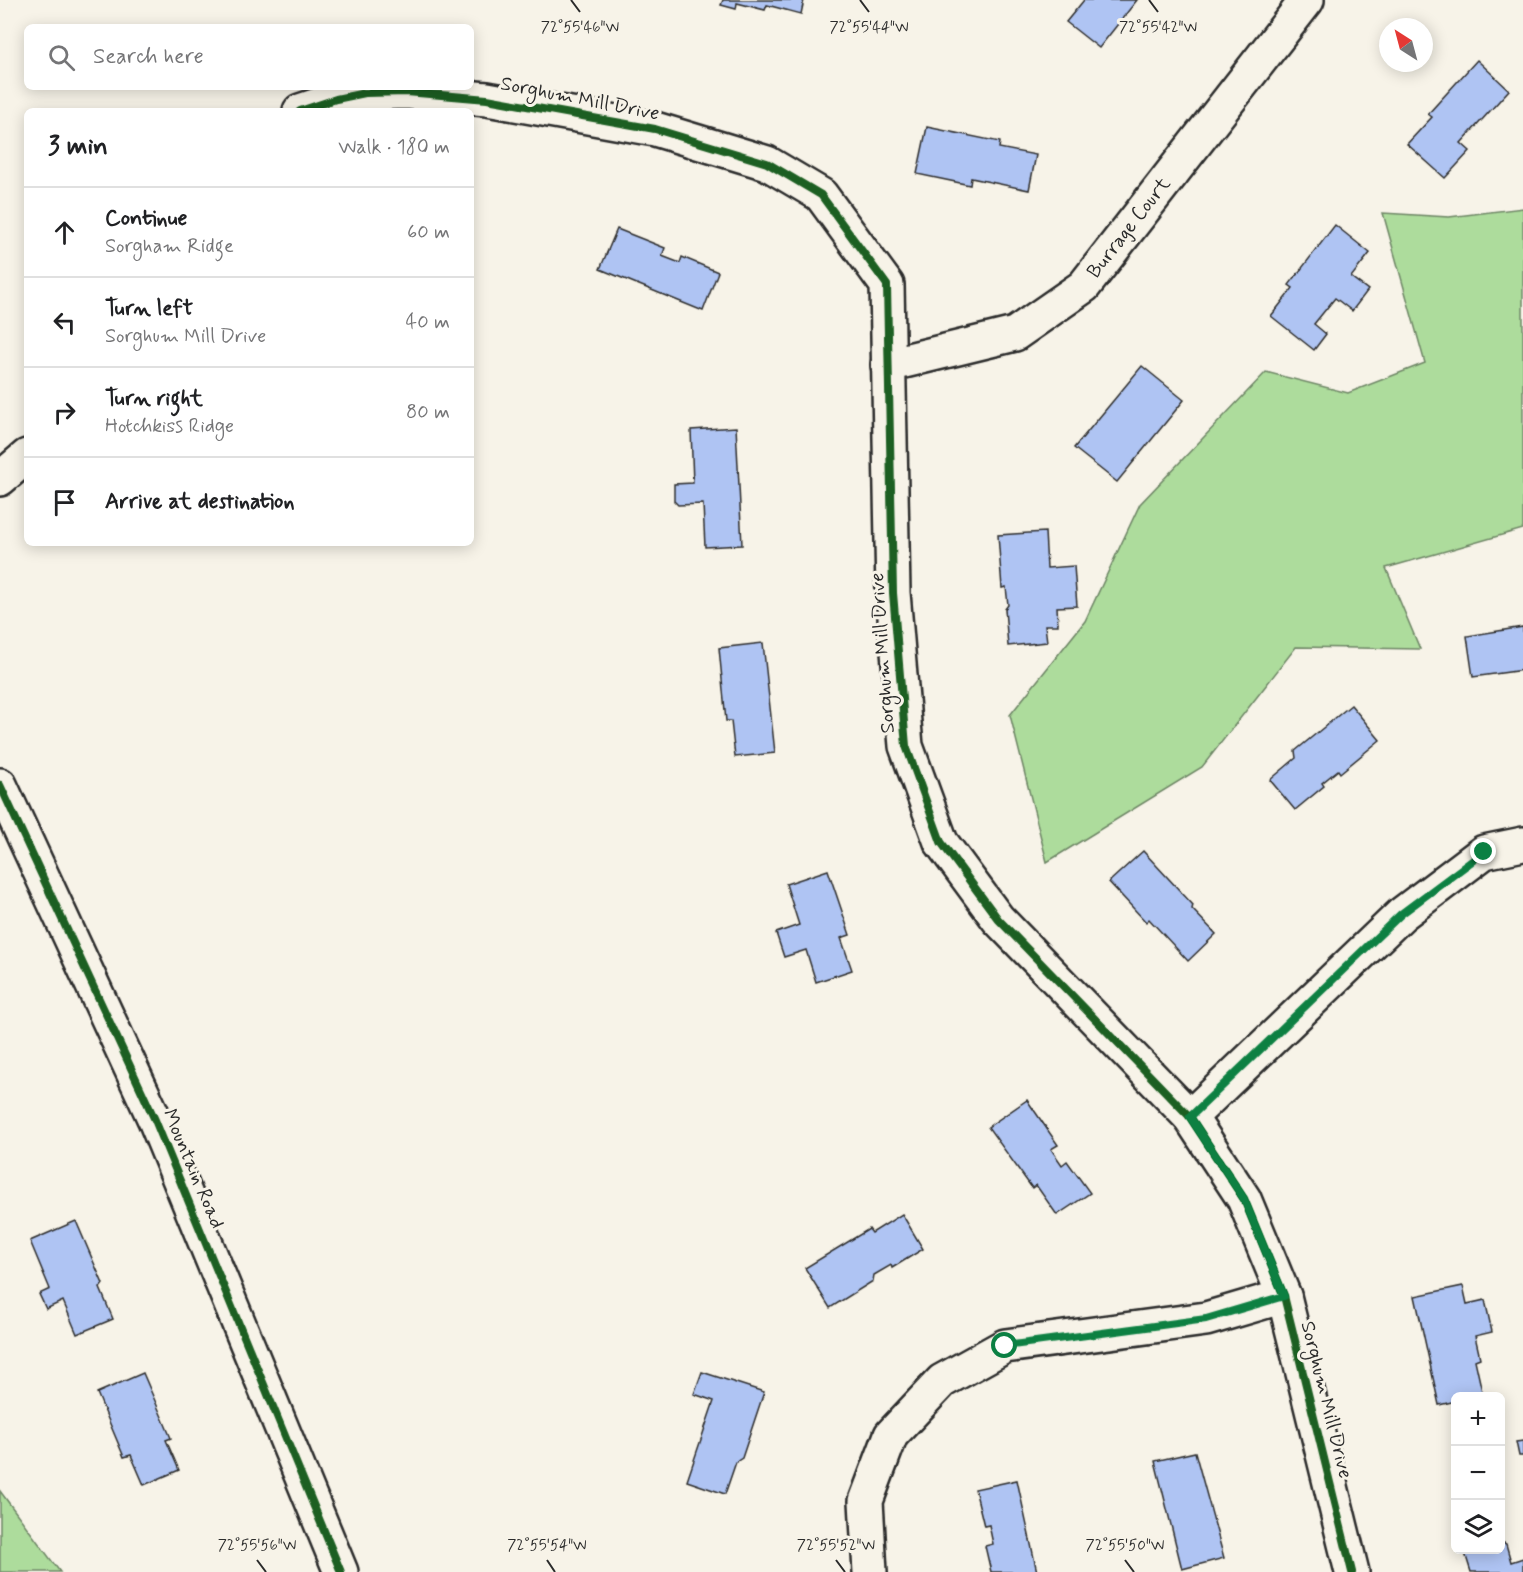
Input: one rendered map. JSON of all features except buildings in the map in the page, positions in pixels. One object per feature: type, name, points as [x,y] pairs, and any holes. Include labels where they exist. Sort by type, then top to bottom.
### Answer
[{"type":"street","name":"Burrage Court","points":[[888,365],[1015,334],[1084,286],[1307,0]]},
{"type":"street","name":"Sorghum Mill Drive","points":[[309,108],[365,93],[407,92],[487,99],[656,129],[767,163],[821,195],[887,285],[893,593],[906,746],[940,842],[998,919],[1190,1117],[1244,1199],[1284,1296],[1352,1572]]},
{"type":"street","points":[[0,479],[24,459]]},
{"type":"street","name":"Mountain Road","points":[[0,785],[155,1120],[341,1572]]},
{"type":"street","points":[[1190,1117],[1401,914],[1484,852],[1523,844]]},
{"type":"street","points":[[870,1572],[866,1501],[891,1435],[942,1381],[1005,1346],[1206,1319],[1284,1296]]},
{"type":"green space","points":[[1523,208],[1523,529],[1386,568],[1420,649],[1296,647],[1202,767],[1047,862],[1010,715],[1085,621],[1140,504],[1266,372],[1348,393],[1425,363],[1383,213],[1449,217]]},
{"type":"green space","points":[[0,1491],[60,1572],[0,1572]]},
{"type":"cycle path","points":[[309,108],[365,93],[407,92],[487,99],[655,129],[767,163],[821,195],[887,285],[893,593],[906,746],[941,842],[998,919],[1190,1117],[1244,1199],[1284,1296],[1352,1572]]},
{"type":"cycle path","points":[[0,785],[155,1120],[341,1572]]},
{"type":"route","points":[[1005,1346],[1206,1319],[1284,1296],[1244,1199],[1190,1117],[1401,914],[1484,852]]}]
